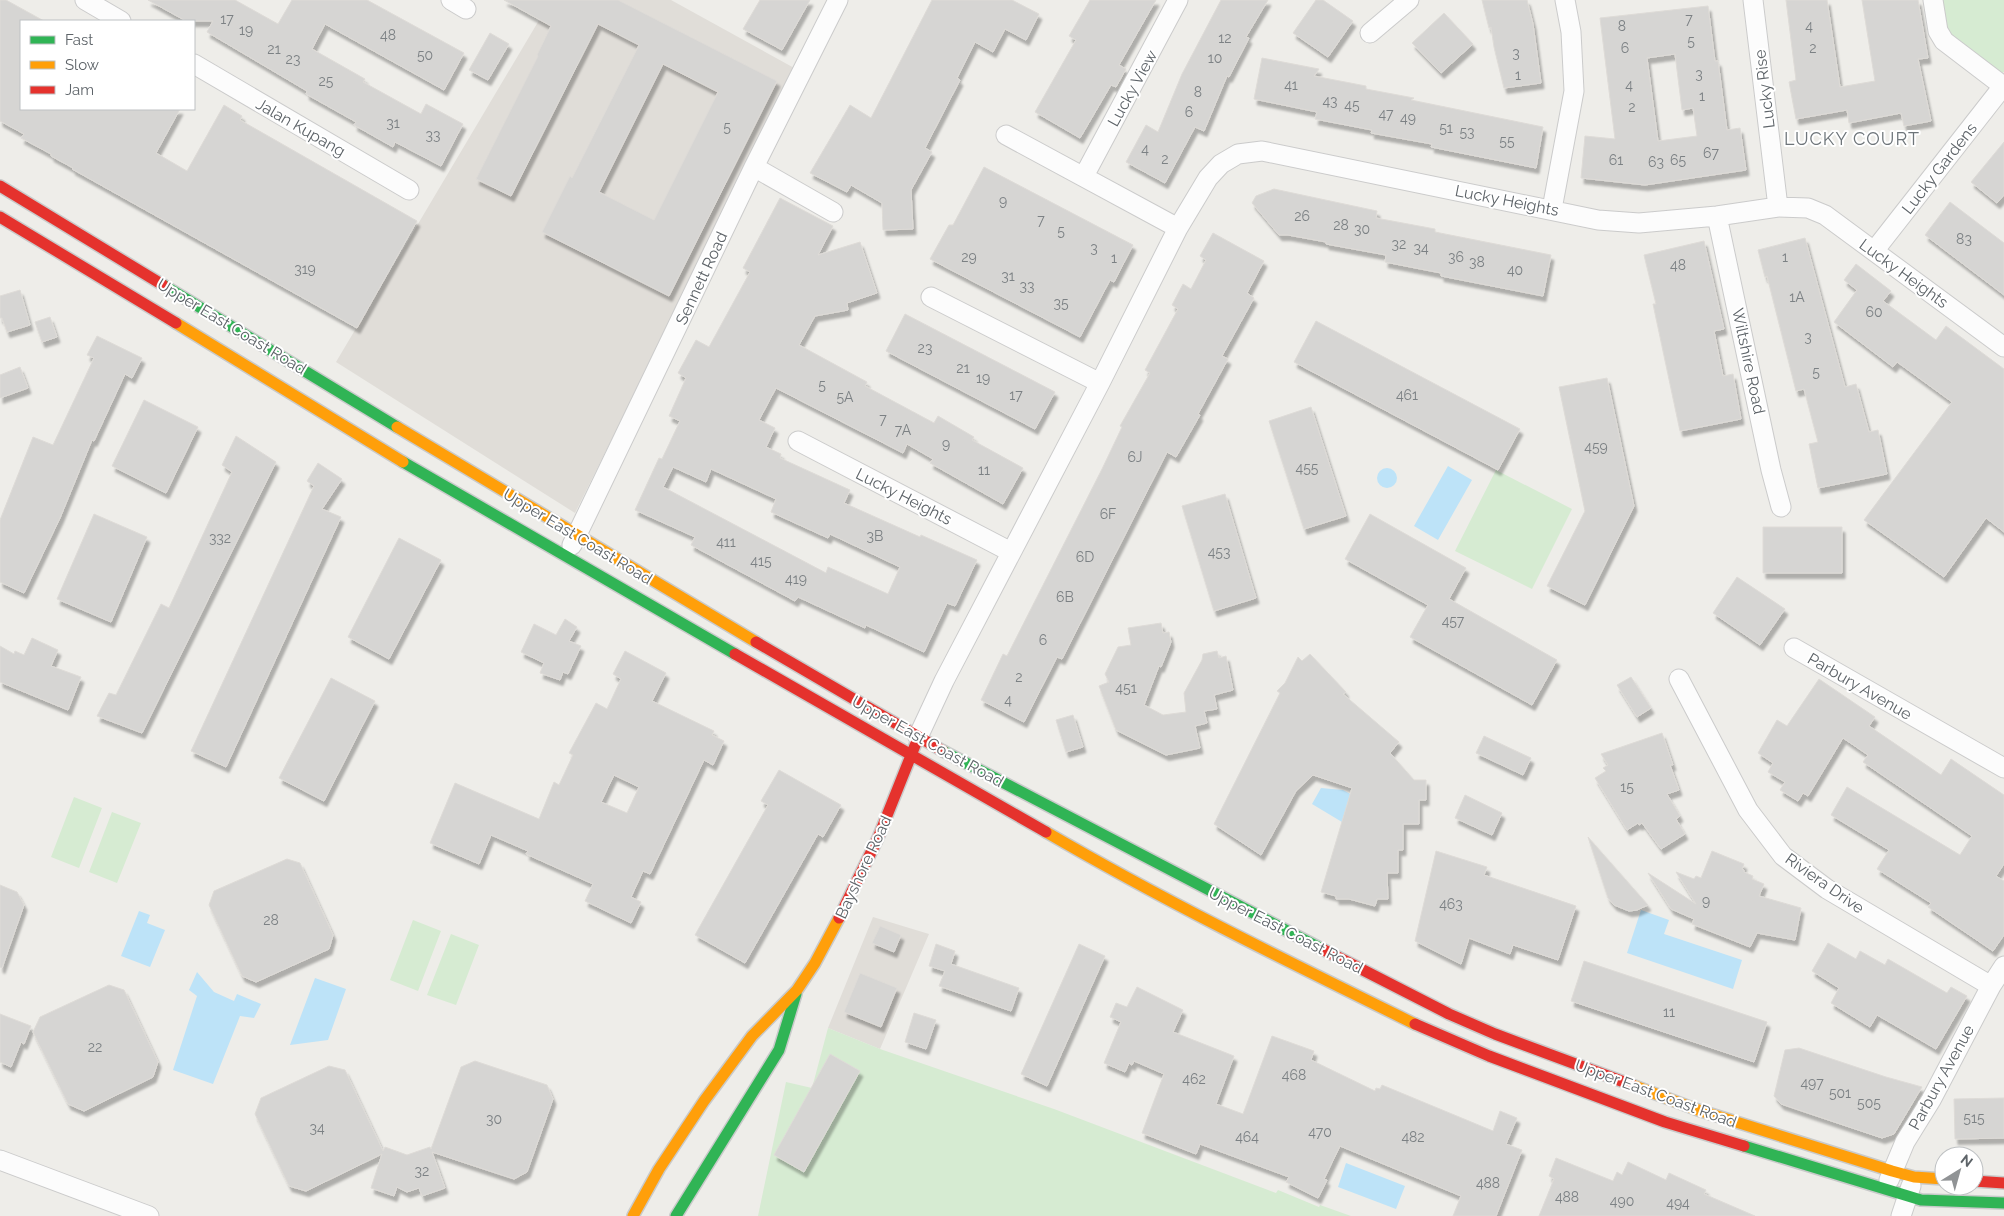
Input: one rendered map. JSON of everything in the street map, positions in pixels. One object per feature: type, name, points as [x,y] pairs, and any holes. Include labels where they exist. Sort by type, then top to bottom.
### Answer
[{"type":"main road","name":"Upper East Coast Road","points":[[0,186],[576,536],[918,737],[1243,909],[1449,1014],[1487,1031],[1698,1110],[1892,1171],[1914,1177],[1934,1178]]},
{"type":"main road","name":"Upper East Coast Road","points":[[0,217],[566,558],[1099,863],[1287,961],[1442,1036],[1665,1122],[1908,1197],[1921,1200],[2004,1203]]},
{"type":"main road","name":"Bayshore Road","points":[[632,1216],[661,1167],[716,1084],[753,1034],[796,992],[850,901],[905,777],[918,737]]},
{"type":"main road","name":"Bayshore Road","points":[[676,1216],[780,1050],[796,992]]},
{"type":"main road","points":[[1984,1182],[2004,1183]]},
{"type":"street","points":[[85,0],[119,20]]},
{"type":"street","name":"Sennett Road","points":[[566,558],[754,167],[838,0]]},
{"type":"street","name":"Lucky View","points":[[1084,176],[1178,0]]},
{"type":"street","points":[[1370,33],[1409,0]]},
{"type":"street","points":[[1552,209],[1574,91],[1571,32],[1565,0]]},
{"type":"street","name":"Lucky Rise","points":[[1753,0],[1778,207]]},
{"type":"street","name":"Lucky Gardens","points":[[1874,251],[2004,86],[1944,41],[1938,31],[1933,0]]},
{"type":"street","name":"Jalan Kupang","points":[[195,65],[409,190]]},
{"type":"street","points":[[1006,135],[1178,228]]},
{"type":"street","name":"Lucky Heights","points":[[918,737],[944,681],[1100,383],[1178,228],[1208,178],[1221,164],[1238,154],[1262,151],[1552,209],[1598,220],[1639,223],[1717,216],[1778,207],[1808,208],[1825,215],[2004,347]]},
{"type":"street","points":[[754,167],[833,212]]},
{"type":"street","name":"Wiltshire Road","points":[[1717,216],[1771,470],[1781,507]]},
{"type":"street","points":[[932,297],[1100,383]]},
{"type":"street","name":"Lucky Heights","points":[[798,441],[1011,552]]},
{"type":"street","name":"Parbury Avenue","points":[[1794,648],[2004,768]]},
{"type":"street","name":"Riviera Drive","points":[[1679,679],[1748,810],[1783,856],[1827,889],[1991,986]]},
{"type":"street","name":"Parbury Avenue","points":[[1886,1191],[1892,1171],[1905,1142],[1931,1100],[1991,986],[2004,966]]},
{"type":"street","points":[[0,1160],[149,1216]]},
{"type":"street","points":[[0,1174],[114,1216]]},
{"type":"street","points":[[1901,1216],[1914,1177]]},
{"type":"shaded area","points":[[551,0],[671,0],[796,69],[575,513],[336,362]]},
{"type":"shaded area","points":[[873,917],[929,934],[880,1049],[828,1028]]},
{"type":"green space","points":[[1940,0],[2004,0],[2004,72],[1998,73],[1948,35]]},
{"type":"green space","points":[[1496,470],[1572,509],[1532,589],[1455,551]]},
{"type":"green space","points":[[74,797],[102,808],[79,868],[51,857]]},
{"type":"green space","points":[[112,812],[141,823],[117,883],[89,872]]},
{"type":"green space","points":[[413,920],[441,931],[418,991],[390,980]]},
{"type":"green space","points":[[451,934],[479,945],[456,1005],[427,995]]},
{"type":"green space","points":[[828,1028],[880,1049],[1054,1109],[1276,1193],[1278,1190],[1319,1207],[1320,1205],[1351,1216],[758,1216],[786,1082],[812,1088]]},
{"type":"water","points":[[1448,466],[1472,480],[1438,540],[1414,526]]},
{"type":"water","points":[[1387,468],[1394,471],[1397,478],[1394,485],[1387,488],[1380,485],[1377,478],[1380,471]]},
{"type":"water","points":[[1321,788],[1343,790],[1356,797],[1342,822],[1312,804]]},
{"type":"water","points":[[1641,910],[1669,920],[1664,934],[1742,960],[1733,989],[1627,953]]},
{"type":"water","points":[[139,911],[150,915],[147,923],[165,930],[150,967],[121,956]]},
{"type":"water","points":[[197,972],[214,992],[234,1001],[237,994],[261,1004],[254,1018],[240,1016],[213,1084],[173,1070],[197,996],[189,990]]},
{"type":"water","points":[[315,978],[346,989],[328,1040],[290,1045]]},
{"type":"water","points":[[1346,1163],[1405,1186],[1396,1209],[1338,1187]]},
{"type":"building","points":[[0,0],[6,0],[42,20],[20,20],[20,110],[179,110],[156,153],[187,171],[224,105],[242,116],[240,120],[417,221],[357,328],[72,169],[51,156],[51,154],[21,138],[24,134],[0,121]]},
{"type":"building","points":[[148,0],[235,0],[278,24],[292,0],[367,0],[464,53],[444,90],[325,24],[312,49],[365,79],[363,82],[421,114],[426,104],[463,124],[441,166],[395,142],[393,147],[354,125],[356,122],[306,94],[307,91],[207,32],[213,21],[184,20]]},
{"type":"building","points":[[504,0],[618,0],[777,81],[669,296],[542,232],[570,176],[572,178],[639,45],[598,24],[511,196],[476,179],[538,56],[551,26]],"holes":[[[663,64],[718,92],[654,220],[599,192]]]},
{"type":"building","points":[[760,0],[810,0],[782,50],[743,29]]},
{"type":"building","points":[[932,0],[1012,0],[1039,14],[1026,40],[1005,29],[993,52],[975,42],[957,78],[960,80],[925,148],[932,152],[911,190],[913,229],[883,230],[882,203],[851,185],[847,192],[810,173],[850,105],[871,118]]},
{"type":"building","points":[[1090,0],[1156,0],[1119,65],[1126,69],[1116,87],[1111,85],[1080,138],[1035,112],[1076,40],[1069,36]]},
{"type":"building","points":[[1221,0],[1268,0],[1246,37],[1249,38],[1229,77],[1227,76],[1204,131],[1195,127],[1165,183],[1126,162],[1146,125],[1158,132],[1182,74]]},
{"type":"building","points":[[1316,0],[1323,0],[1353,21],[1328,57],[1293,33]]},
{"type":"building","points":[[1482,0],[1527,0],[1533,24],[1541,83],[1504,88],[1491,27],[1489,28]]},
{"type":"building","points":[[1786,0],[1827,0],[1840,87],[1875,81],[1862,0],[1918,0],[1928,58],[1918,59],[1931,121],[1904,126],[1901,113],[1849,123],[1847,110],[1796,119],[1789,82],[1796,80]]},
{"type":"building","points":[[1708,6],[1715,61],[1718,61],[1727,130],[1740,128],[1746,170],[1645,185],[1581,178],[1585,136],[1615,139],[1600,18]],"holes":[[[1675,54],[1682,110],[1693,108],[1697,136],[1658,141],[1647,58]]]},
{"type":"building","points":[[1444,13],[1473,44],[1441,73],[1412,43]]},
{"type":"building","points":[[490,33],[509,44],[488,80],[469,70]]},
{"type":"building","points":[[1262,58],[1319,69],[1314,76],[1366,86],[1366,89],[1543,127],[1536,168],[1431,147],[1432,144],[1371,133],[1372,130],[1315,119],[1317,112],[1254,99]]},
{"type":"building","points":[[2004,142],[2004,195],[1997,203],[1971,182]]},
{"type":"building","points":[[984,167],[1133,245],[1114,282],[1110,280],[1080,337],[930,259],[949,225],[953,225]]},
{"type":"building","points":[[1274,189],[1377,211],[1376,218],[1551,255],[1543,296],[1441,276],[1441,273],[1385,262],[1386,255],[1326,244],[1326,242],[1279,235],[1252,203],[1256,196]]},
{"type":"building","points":[[780,198],[833,226],[818,255],[860,242],[877,293],[847,303],[848,310],[815,316],[799,345],[867,382],[865,386],[934,423],[938,416],[974,437],[972,440],[1023,468],[1003,504],[930,463],[933,459],[907,444],[903,453],[776,388],[759,420],[775,428],[766,447],[781,454],[780,458],[850,490],[844,503],[977,560],[955,606],[947,603],[924,652],[866,625],[865,628],[798,597],[795,601],[691,545],[695,537],[635,510],[659,458],[662,459],[680,421],[669,416],[686,378],[678,373],[696,340],[709,347],[750,272],[743,268]],"holes":[[[673,467],[706,482],[711,469],[776,499],[771,512],[828,538],[830,534],[900,567],[888,594],[828,567],[826,573],[663,487]]]},
{"type":"building","points":[[1950,202],[2004,243],[2004,295],[1925,235]]},
{"type":"building","points":[[1213,233],[1264,261],[1247,293],[1254,298],[1222,356],[1228,359],[1198,414],[1200,415],[1176,457],[1167,452],[1062,659],[1057,657],[1024,722],[981,700],[1003,654],[1007,656],[1102,469],[1122,427],[1120,426],[1150,373],[1145,370],[1178,309],[1172,305],[1183,284],[1191,289],[1206,260],[1200,256]]},
{"type":"building","points":[[1805,238],[1845,387],[1856,384],[1869,432],[1878,430],[1887,474],[1818,488],[1809,444],[1818,442],[1804,389],[1796,391],[1767,276],[1765,277],[1758,250]]},
{"type":"building","points":[[1704,241],[1724,329],[1714,331],[1723,376],[1733,374],[1741,419],[1680,431],[1653,304],[1656,304],[1644,255]]},
{"type":"building","points":[[1856,264],[1891,291],[1883,301],[1936,340],[1946,326],[2004,369],[2004,532],[1986,518],[1944,577],[1864,520],[1952,402],[1897,362],[1893,367],[1834,322],[1857,290],[1844,280]]},
{"type":"building","points":[[20,290],[30,325],[7,332],[2,318],[0,318],[0,296]]},
{"type":"building","points":[[905,314],[1055,392],[1035,429],[886,351]]},
{"type":"building","points":[[50,317],[57,337],[42,342],[35,322]]},
{"type":"building","points":[[1316,321],[1520,429],[1498,470],[1294,362]]},
{"type":"building","points":[[97,336],[142,358],[132,378],[125,374],[94,441],[92,440],[60,518],[24,593],[0,582],[0,520],[33,437],[53,445],[94,358],[87,355]]},
{"type":"building","points":[[20,367],[28,388],[0,398],[0,375]]},
{"type":"building","points":[[1607,378],[1634,506],[1585,605],[1547,586],[1585,511],[1559,387]]},
{"type":"building","points":[[144,400],[198,427],[166,493],[112,466]]},
{"type":"building","points":[[1311,407],[1346,516],[1304,529],[1269,421]]},
{"type":"building","points":[[236,436],[276,462],[142,733],[97,716],[109,693],[116,695],[161,604],[169,608],[232,472],[222,465]]},
{"type":"building","points":[[318,463],[342,479],[322,509],[341,517],[226,767],[191,751],[314,486],[307,481]]},
{"type":"building","points":[[1225,494],[1256,598],[1214,611],[1182,506]]},
{"type":"building","points":[[94,514],[147,537],[111,622],[57,599]]},
{"type":"building","points":[[1370,514],[1466,568],[1449,599],[1557,660],[1532,705],[1410,637],[1428,605],[1345,559]]},
{"type":"building","points":[[1763,527],[1842,527],[1842,573],[1763,573]]},
{"type":"building","points":[[399,538],[441,560],[389,659],[348,637]]},
{"type":"building","points":[[1737,577],[1785,609],[1760,645],[1713,613]]},
{"type":"building","points":[[565,619],[577,627],[569,641],[581,646],[568,674],[563,672],[560,680],[540,673],[544,663],[521,652],[534,624],[556,635]]},
{"type":"building","points":[[1161,623],[1163,633],[1169,632],[1171,642],[1161,667],[1159,666],[1144,705],[1163,715],[1186,712],[1184,693],[1202,660],[1203,654],[1217,651],[1219,658],[1226,656],[1233,690],[1214,695],[1217,709],[1204,711],[1207,723],[1195,726],[1200,748],[1166,755],[1116,730],[1099,686],[1109,682],[1105,674],[1118,647],[1131,645],[1128,628]]},
{"type":"building","points":[[32,638],[58,650],[51,666],[81,677],[68,710],[0,682],[0,646],[14,654],[15,651],[24,655]]},
{"type":"building","points":[[625,651],[666,673],[652,701],[714,731],[712,735],[724,741],[713,765],[704,760],[650,874],[643,871],[631,897],[641,902],[631,923],[585,901],[593,884],[526,854],[528,851],[491,835],[479,864],[430,843],[455,783],[539,819],[554,782],[559,785],[573,755],[569,753],[596,703],[607,709],[621,679],[613,674]],"holes":[[[614,775],[639,787],[627,813],[601,802]]]},
{"type":"building","points":[[1310,654],[1346,692],[1343,694],[1399,742],[1390,753],[1414,780],[1426,780],[1426,800],[1419,800],[1419,824],[1403,824],[1403,850],[1398,850],[1398,873],[1387,873],[1388,899],[1377,899],[1375,906],[1349,899],[1336,899],[1336,896],[1321,892],[1352,788],[1313,775],[1296,791],[1261,855],[1214,824],[1280,693],[1277,691],[1285,683],[1298,657],[1302,661]]},
{"type":"building","points":[[1631,677],[1651,708],[1637,717],[1617,685]]},
{"type":"building","points":[[331,678],[375,701],[324,801],[279,778]]},
{"type":"building","points":[[1819,679],[1875,717],[1869,726],[1941,775],[1951,759],[2004,795],[2004,864],[1996,876],[2004,881],[2004,935],[1993,951],[1928,907],[1931,903],[1877,869],[1889,850],[1831,815],[1847,787],[1960,855],[1972,836],[1863,762],[1868,755],[1843,738],[1808,796],[1803,793],[1798,801],[1780,790],[1785,782],[1768,772],[1773,763],[1758,753],[1777,720],[1787,726]]},
{"type":"building","points":[[1073,715],[1083,747],[1066,752],[1056,720]]},
{"type":"building","points":[[1662,733],[1679,790],[1667,794],[1680,816],[1676,819],[1685,834],[1661,849],[1642,823],[1639,825],[1638,823],[1627,830],[1595,778],[1606,771],[1603,768],[1608,765],[1601,754]]},
{"type":"building","points":[[1484,736],[1531,758],[1523,775],[1476,753]]},
{"type":"building","points":[[779,770],[841,805],[823,837],[818,834],[745,963],[695,935],[768,805],[761,801]]},
{"type":"building","points":[[1465,795],[1502,813],[1492,835],[1455,818]]},
{"type":"building","points":[[1588,837],[1648,905],[1629,911],[1614,905],[1608,898]]},
{"type":"building","points":[[1436,851],[1487,867],[1484,875],[1576,906],[1558,960],[1513,945],[1510,954],[1469,938],[1461,964],[1415,941]]},
{"type":"building","points":[[1712,851],[1744,864],[1742,869],[1744,872],[1753,876],[1752,879],[1764,884],[1759,896],[1801,908],[1795,940],[1757,933],[1750,947],[1692,924],[1694,919],[1671,909],[1648,873],[1696,904],[1676,872],[1694,879],[1696,876],[1701,878]]},
{"type":"building","points":[[287,859],[300,863],[333,935],[329,949],[256,982],[242,976],[209,905],[214,891]]},
{"type":"building","points":[[0,885],[17,892],[24,905],[2,968],[0,967]]},
{"type":"building","points":[[880,926],[901,935],[894,952],[872,943]]},
{"type":"building","points":[[1828,943],[1856,959],[1860,951],[1885,965],[1888,959],[1947,993],[1951,987],[1967,996],[1936,1049],[1877,1015],[1870,1027],[1831,1003],[1839,988],[1812,971]]},
{"type":"building","points":[[936,944],[955,951],[951,964],[1019,988],[1011,1011],[939,986],[945,971],[929,966]]},
{"type":"building","points":[[1079,944],[1105,956],[1047,1086],[1021,1074]]},
{"type":"building","points":[[1584,961],[1767,1022],[1754,1062],[1571,1001]]},
{"type":"building","points":[[860,973],[897,988],[881,1027],[844,1012]]},
{"type":"building","points":[[109,985],[124,990],[158,1062],[153,1077],[84,1111],[68,1104],[33,1032],[40,1017]]},
{"type":"building","points":[[1137,987],[1183,1010],[1173,1032],[1234,1056],[1216,1104],[1243,1114],[1272,1036],[1314,1051],[1311,1060],[1375,1091],[1376,1088],[1380,1089],[1382,1085],[1493,1131],[1500,1111],[1517,1118],[1506,1144],[1522,1150],[1496,1216],[1453,1216],[1461,1196],[1340,1146],[1324,1179],[1327,1180],[1318,1198],[1286,1182],[1289,1177],[1200,1144],[1196,1154],[1142,1133],[1164,1074],[1134,1061],[1132,1065],[1129,1063],[1125,1072],[1104,1063],[1121,1022],[1110,1017],[1116,1003],[1127,1007]]},
{"type":"building","points":[[914,1013],[936,1020],[926,1049],[905,1042]]},
{"type":"building","points":[[0,1014],[31,1026],[24,1044],[21,1042],[11,1067],[0,1062]]},
{"type":"building","points":[[1799,1048],[1922,1087],[1894,1134],[1882,1138],[1781,1104],[1774,1096],[1785,1050]]},
{"type":"building","points":[[830,1054],[860,1071],[804,1172],[774,1155]]},
{"type":"building","points":[[475,1061],[547,1085],[553,1099],[527,1172],[514,1179],[432,1152],[445,1188],[422,1196],[419,1188],[407,1192],[397,1187],[394,1196],[371,1188],[382,1154],[306,1191],[289,1186],[255,1114],[261,1098],[329,1066],[345,1070],[383,1151],[385,1147],[407,1155],[430,1147],[431,1149],[461,1067]]},
{"type":"building","points":[[2004,1098],[2004,1138],[1955,1139],[1954,1099]]},
{"type":"building","points":[[1556,1158],[1613,1181],[1617,1172],[1622,1175],[1628,1162],[1666,1180],[1669,1173],[1706,1190],[1704,1194],[1755,1216],[1539,1216],[1554,1179],[1549,1176]]},
{"type":"traffic: fast","points":[[163,285],[397,427]]},
{"type":"traffic: fast","points":[[403,462],[735,654]]},
{"type":"traffic: fast","points":[[943,751],[1322,949]]},
{"type":"traffic: fast","points":[[676,1216],[779,1050],[796,994]]},
{"type":"traffic: fast","points":[[1744,1146],[1921,1200],[2004,1203]]},
{"type":"traffic: slow","points":[[176,323],[403,462]]},
{"type":"traffic: slow","points":[[397,427],[756,642]]},
{"type":"traffic: slow","points":[[1046,832],[1091,858],[1275,955],[1415,1024]]},
{"type":"traffic: slow","points":[[633,1216],[659,1169],[704,1101],[752,1036],[797,990],[815,963],[839,918]]},
{"type":"traffic: slow","points":[[1632,1085],[1698,1110],[1892,1171],[1914,1177],[1934,1178]]},
{"type":"traffic: jam","points":[[0,186],[163,285]]},
{"type":"traffic: jam","points":[[0,217],[176,323]]},
{"type":"traffic: jam","points":[[756,642],[943,751]]},
{"type":"traffic: jam","points":[[735,654],[1046,832]]},
{"type":"traffic: jam","points":[[839,918],[878,838],[918,738]]},
{"type":"traffic: jam","points":[[1322,949],[1449,1014],[1495,1034],[1632,1085]]},
{"type":"traffic: jam","points":[[1415,1024],[1489,1056],[1665,1122],[1744,1146]]},
{"type":"traffic: jam","points":[[1984,1182],[2004,1183]]},
{"type":"district","name":"LUCKY COURT","points":[[1852,139]]}]
